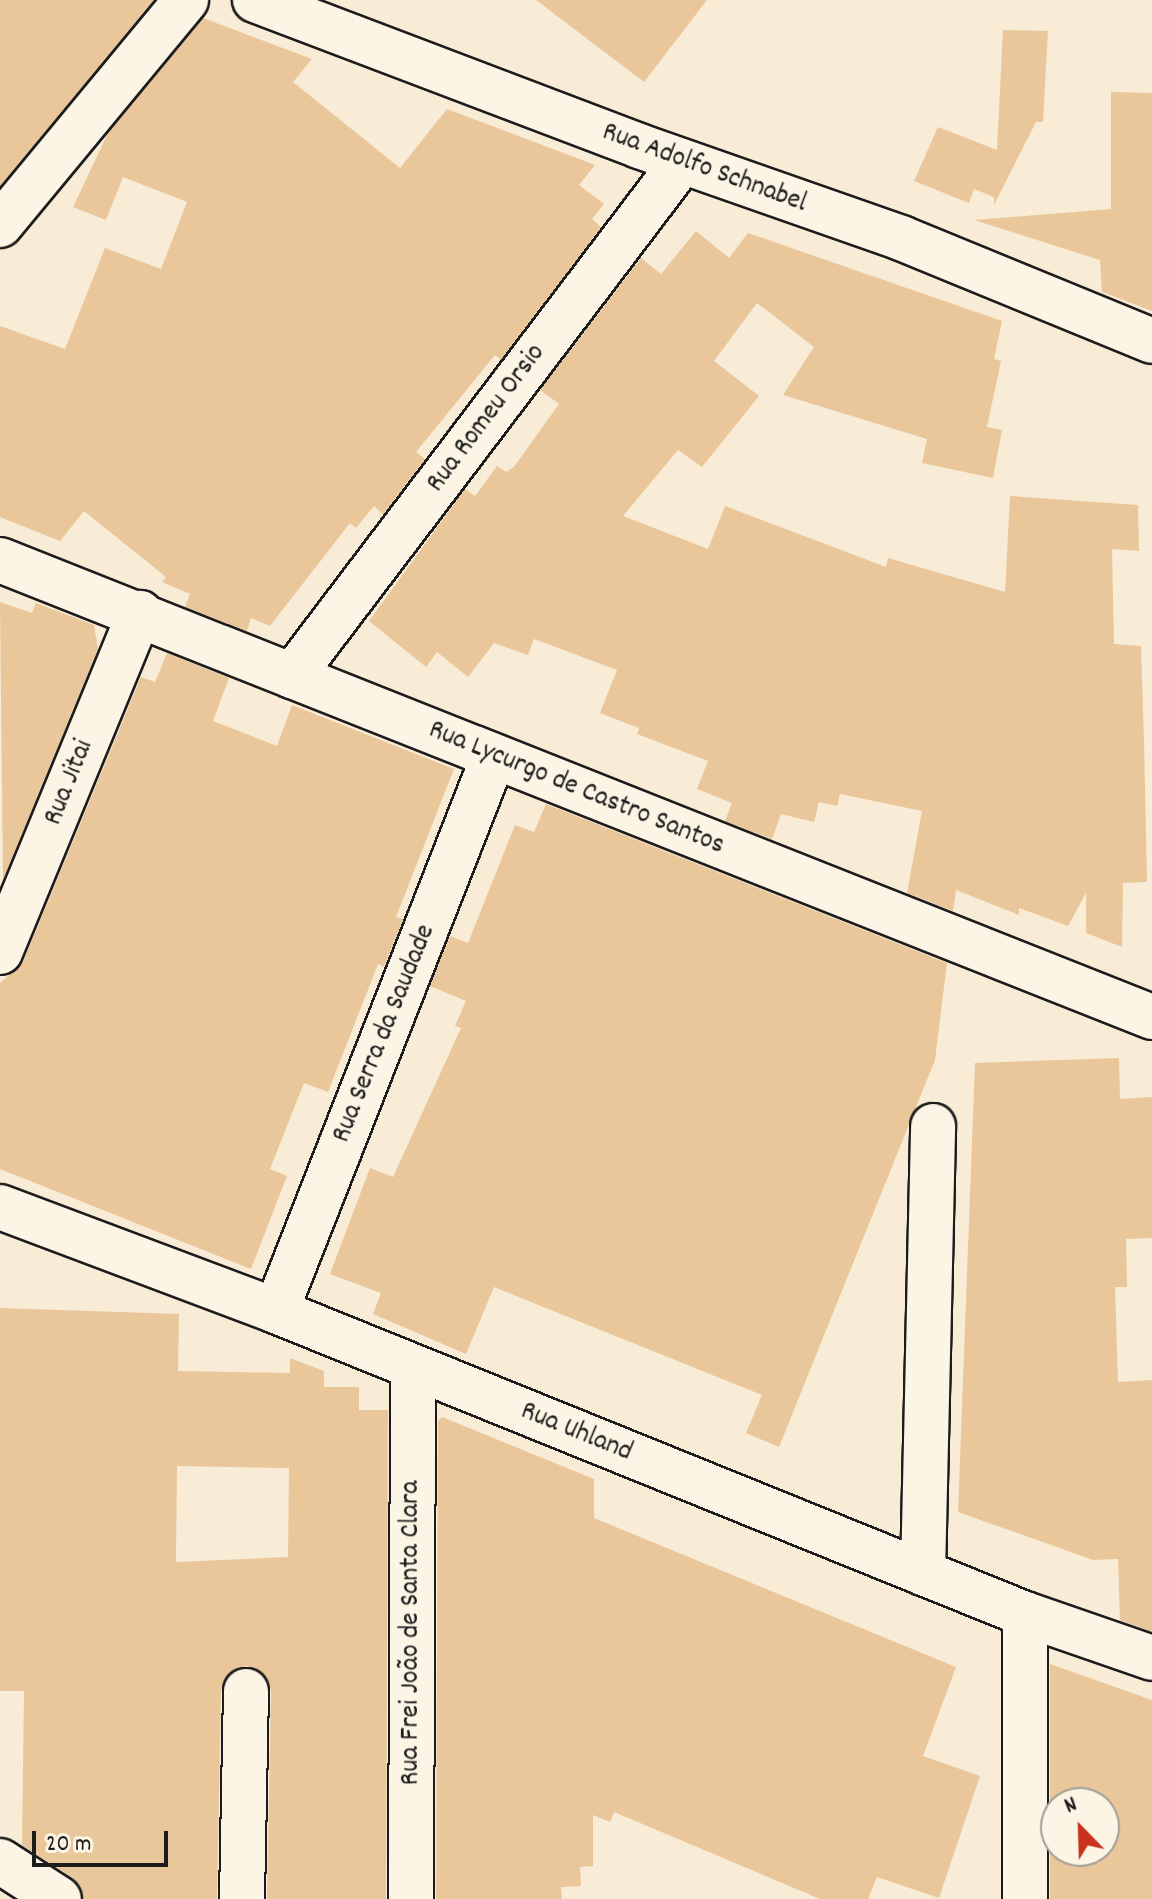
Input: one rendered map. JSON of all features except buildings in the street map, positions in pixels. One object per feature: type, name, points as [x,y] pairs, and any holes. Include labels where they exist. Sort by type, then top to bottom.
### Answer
[{"type":"street","points":[[0,225],[186,0]]},
{"type":"street","name":"Rua Adolfo Schnabel","points":[[255,0],[682,162],[901,238],[1152,341]]},
{"type":"street","name":"Rua Romeu Orsio","points":[[292,676],[682,162]]},
{"type":"street","name":"Rua Lycurgo de Castro Santos","points":[[0,560],[1152,1017]]},
{"type":"street","name":"Rua Jitai","points":[[0,952],[140,613]]},
{"type":"street","name":"Rua Serra da Saudade","points":[[276,1311],[494,756]]},
{"type":"street","points":[[923,1573],[933,1126]]},
{"type":"street","name":"Rua Uhland","points":[[0,1207],[276,1311],[1025,1614],[1152,1658]]},
{"type":"street","name":"Rua Frei João de Santa Clara","points":[[411,1899],[413,1367]]},
{"type":"street","points":[[1025,1614],[1025,1899]]},
{"type":"street","points":[[242,1899],[246,1691]]},
{"type":"street","points":[[0,1861],[59,1899]]}]
